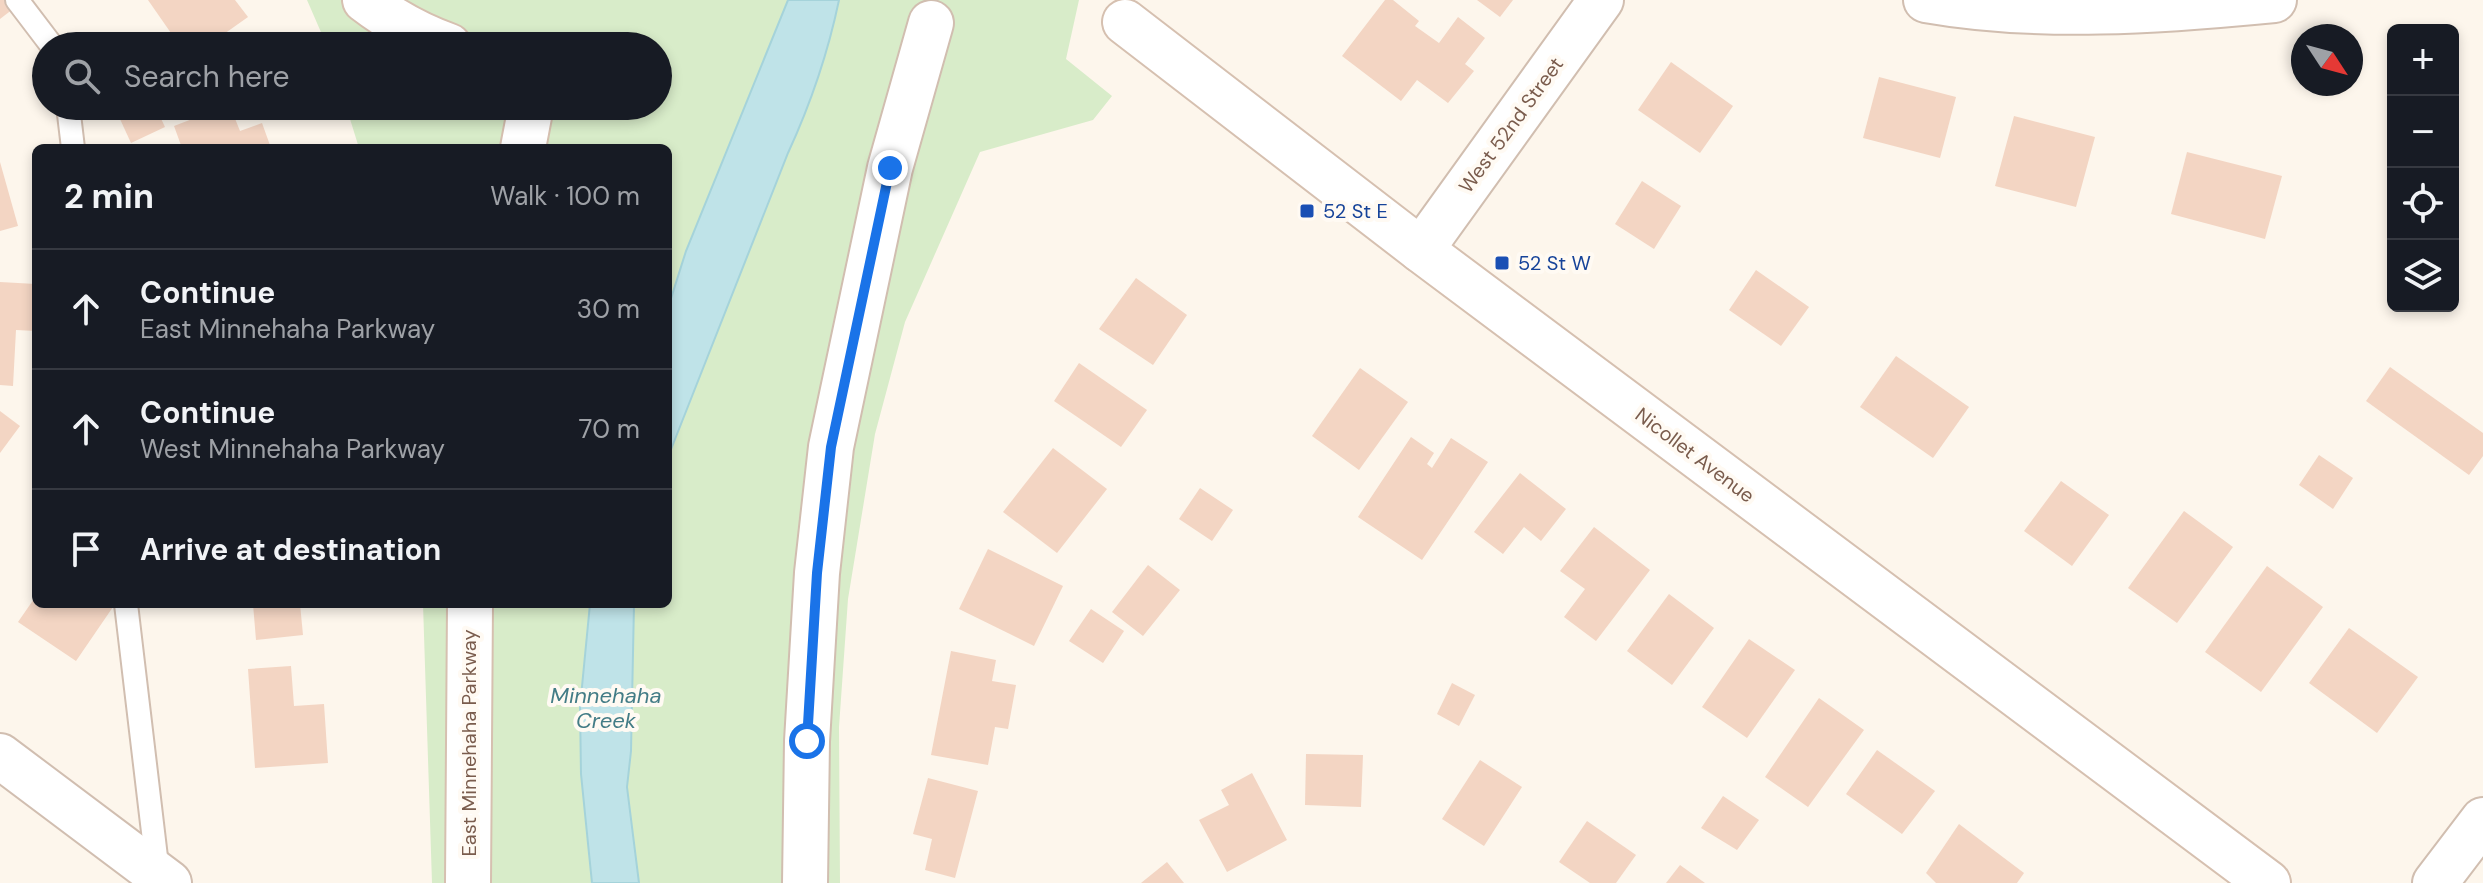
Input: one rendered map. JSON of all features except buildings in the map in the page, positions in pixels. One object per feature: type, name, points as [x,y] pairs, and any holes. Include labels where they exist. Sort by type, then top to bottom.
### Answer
[{"type":"street","points":[[365,0],[416,32]]},
{"type":"street","name":"West 52nd Street","points":[[1421,250],[1601,0]]},
{"type":"street","points":[[1926,0],[1965,7],[2172,10],[2274,0]]},
{"type":"street","name":"Nicollet Avenue","points":[[1125,22],[1421,250],[2268,883]]},
{"type":"street","points":[[805,883],[807,741],[817,573],[831,447],[890,168],[931,23]]},
{"type":"street","points":[[524,144],[528,120]]},
{"type":"street","name":"East Minnehaha Parkway","points":[[468,883],[470,608]]},
{"type":"street","points":[[0,756],[164,879]]},
{"type":"street","points":[[2435,883],[2483,820]]},
{"type":"lane","points":[[17,0],[41,32]]},
{"type":"lane","points":[[70,120],[73,144]]},
{"type":"lane","points":[[127,608],[164,879]]},
{"type":"green space","points":[[307,0],[1079,0],[1066,59],[1112,96],[1093,120],[980,152],[905,322],[875,434],[848,599],[839,727],[840,883],[432,883],[423,608],[672,608],[672,144],[358,144],[350,120],[672,120],[672,32],[321,32]]},
{"type":"water","points":[[788,0],[839,0],[811,97],[672,447],[672,295],[686,251]]},
{"type":"water","name":"Minnehaha Creek","points":[[590,608],[634,608],[631,751],[627,787],[639,883],[592,883],[581,774],[580,707]]},
{"type":"place","name":"52 St E","points":[[1307,211]]},
{"type":"place","name":"52 St W","points":[[1502,263]]},
{"type":"route","points":[[807,741],[817,573],[831,447],[890,168]]}]
